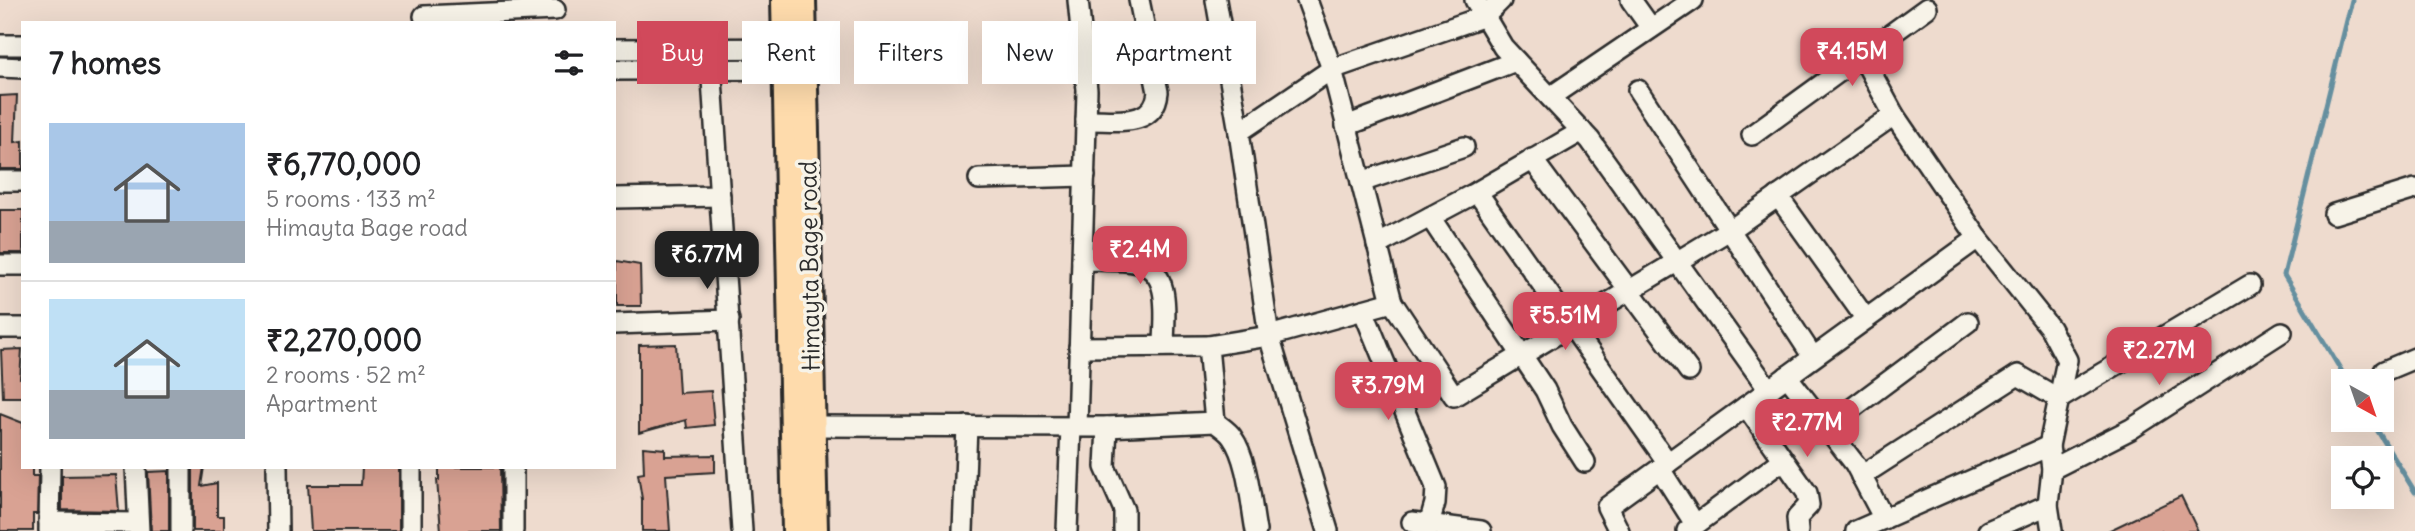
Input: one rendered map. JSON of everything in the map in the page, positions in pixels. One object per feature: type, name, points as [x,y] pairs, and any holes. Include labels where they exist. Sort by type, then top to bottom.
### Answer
[{"type":"main road","points":[[784,0],[788,21]]},
{"type":"main road","name":"Himayta Bage road","points":[[800,21],[803,0]]},
{"type":"main road","points":[[795,84],[795,531]]},
{"type":"main road","name":"Himayta Bage road","points":[[796,84],[813,426],[815,531]]},
{"type":"street","points":[[1067,531],[1079,346],[1087,90],[1079,0]]},
{"type":"street","points":[[1086,120],[1141,119],[1152,111],[1157,102],[1158,92],[1139,0]]},
{"type":"street","points":[[1216,0],[1239,132],[1269,336],[1328,531]]},
{"type":"street","points":[[1307,0],[1332,69],[1392,302],[1454,397],[1729,229],[1894,115]]},
{"type":"street","points":[[1239,132],[1332,69],[1501,0]]},
{"type":"street","points":[[1631,0],[1651,28]]},
{"type":"street","points":[[1550,97],[1693,0]]},
{"type":"street","points":[[1480,8],[1503,47],[1583,131],[1769,390]]},
{"type":"street","points":[[1752,135],[1927,8]]},
{"type":"street","points":[[423,13],[555,11]]},
{"type":"street","points":[[0,45],[21,45]]},
{"type":"street","points":[[616,49],[637,49]]},
{"type":"street","points":[[1862,56],[1894,115],[1978,238],[2050,328],[2067,360],[2049,446],[2052,469],[2048,505],[2052,531]]},
{"type":"street","points":[[1346,126],[1516,61]]},
{"type":"street","points":[[0,67],[21,68]]},
{"type":"street","points":[[616,70],[637,70]]},
{"type":"street","points":[[713,84],[742,531]]},
{"type":"street","points":[[1638,90],[1813,357]]},
{"type":"street","points":[[1377,245],[1583,131]]},
{"type":"street","points":[[1361,182],[1464,147]]},
{"type":"street","points":[[1532,159],[1689,371]]},
{"type":"street","points":[[979,179],[1084,176]]},
{"type":"street","points":[[0,181],[21,181]]},
{"type":"street","points":[[2334,214],[2415,189]]},
{"type":"street","points":[[1477,192],[1571,326],[1664,466],[1691,528],[1783,460]]},
{"type":"street","points":[[616,198],[720,196]]},
{"type":"street","points":[[1779,196],[1866,319]]},
{"type":"street","points":[[1430,217],[1545,390],[1562,426],[1585,463]]},
{"type":"street","points":[[1619,531],[1608,507],[1978,238]]},
{"type":"street","points":[[1082,260],[1141,263],[1154,271],[1163,290],[1164,346]]},
{"type":"street","points":[[0,265],[21,265]]},
{"type":"street","points":[[2059,399],[2250,285]]},
{"type":"street","points":[[1079,346],[1208,346],[1269,336],[1392,302]]},
{"type":"street","points":[[1363,310],[1436,487],[1435,503],[1423,526],[1481,531]]},
{"type":"street","points":[[616,324],[729,320]]},
{"type":"street","points":[[1827,427],[1968,322]]},
{"type":"street","points":[[0,328],[21,328]]},
{"type":"street","points":[[2052,469],[2131,429],[2282,332]]},
{"type":"street","points":[[1208,346],[1215,422]]},
{"type":"street","points":[[2389,369],[2415,358]]},
{"type":"street","points":[[1861,476],[2018,375],[2059,399]]},
{"type":"street","points":[[1787,376],[1855,464],[1884,519]]},
{"type":"street","points":[[1746,406],[1810,499],[1809,505],[1797,518],[1798,531]]},
{"type":"street","points":[[813,426],[1107,427],[1215,422],[1230,434],[1237,444],[1256,531]]},
{"type":"street","points":[[963,531],[967,426]]},
{"type":"street","points":[[1107,427],[1105,467],[1124,510],[1124,531]]},
{"type":"street","points":[[1856,531],[2049,446]]},
{"type":"street","points":[[50,469],[49,526],[139,527],[136,469]]},
{"type":"street","points":[[181,469],[181,531]]},
{"type":"street","points":[[277,469],[278,531]]},
{"type":"street","points":[[411,469],[411,531]]},
{"type":"street","points":[[513,469],[513,531]]},
{"type":"street","points":[[1988,531],[2048,505]]},
{"type":"building","points":[[17,95],[15,142],[21,141],[21,169],[0,169],[0,96]]},
{"type":"building","points":[[0,210],[21,210],[21,253],[0,253]]},
{"type":"building","points":[[617,261],[640,265],[641,306],[617,306]]},
{"type":"building","points":[[676,344],[679,393],[711,391],[714,425],[687,428],[686,420],[639,433],[639,345]]},
{"type":"building","points":[[21,349],[21,397],[3,397],[1,350]]},
{"type":"building","points":[[0,414],[21,422],[21,469],[32,469],[32,476],[38,476],[37,514],[33,514],[33,531],[0,531]]},
{"type":"building","points":[[643,447],[665,449],[665,456],[715,455],[715,472],[666,475],[670,531],[642,531],[642,499],[638,474],[644,473]]},
{"type":"building","points":[[193,469],[204,469],[201,486],[217,483],[217,516],[224,516],[224,531],[193,531]]},
{"type":"building","points":[[362,469],[399,469],[399,531],[311,531],[308,485],[361,485]]},
{"type":"building","points":[[439,469],[500,469],[501,531],[441,531]]},
{"type":"building","points":[[169,471],[169,531],[151,531],[148,472]]},
{"type":"building","points":[[116,475],[119,511],[62,510],[62,476]]},
{"type":"building","points":[[2181,496],[2198,531],[2108,531]]},
{"type":"waterway","points":[[2340,369],[2284,275],[2352,0]]},
{"type":"waterway","points":[[2378,432],[2415,492]]}]
